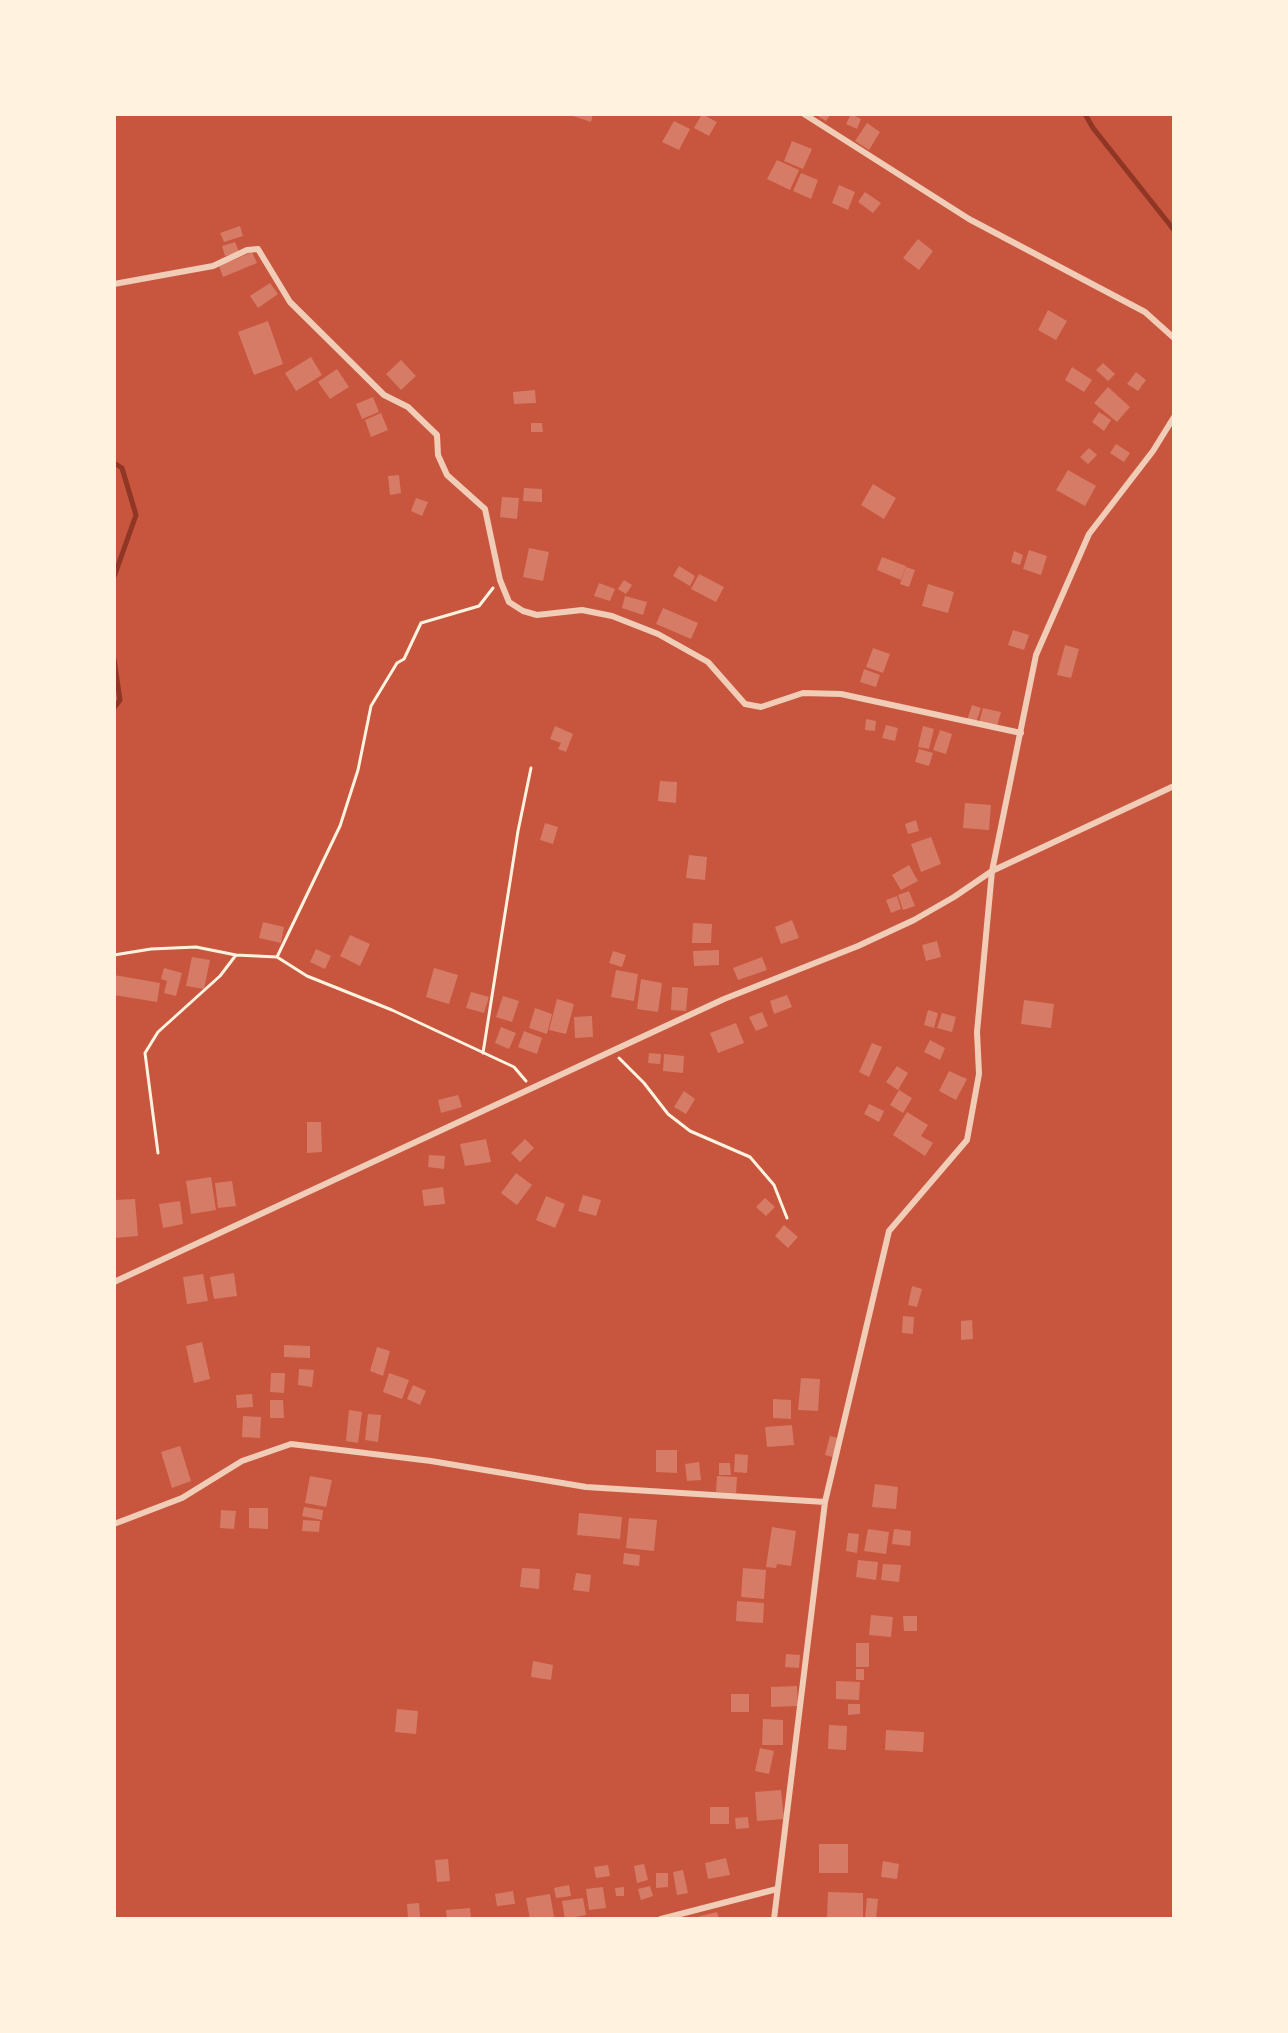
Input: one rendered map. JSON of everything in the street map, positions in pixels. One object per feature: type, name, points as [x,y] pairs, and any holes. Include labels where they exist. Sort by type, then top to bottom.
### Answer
[{"type":"street","points":[[804,114],[969,219],[1145,312],[1174,338]]},
{"type":"street","points":[[114,284],[213,266],[247,250],[258,249],[291,302],[384,395],[408,407],[437,435],[438,455],[447,475],[484,509],[500,580],[509,602],[523,611],[537,615],[582,610],[612,616],[658,634],[708,662],[745,704],[760,707],[803,693],[841,694],[1021,733]]},
{"type":"street","points":[[774,1919],[825,1502],[889,1231],[968,1140],[979,1074],[977,1032],[992,871],[1036,656],[1089,534],[1153,451],[1174,417]]},
{"type":"street","points":[[114,1282],[723,999],[858,946],[914,920],[992,871],[1174,786]]},
{"type":"street","points":[[114,1524],[182,1498],[242,1461],[291,1444],[431,1461],[586,1487],[825,1502]]},
{"type":"street","points":[[661,1919],[777,1889]]},
{"type":"path","points":[[278,957],[340,826],[358,770],[372,706],[383,686],[397,663],[404,659],[421,623],[479,606],[500,580]]},
{"type":"path","points":[[483,1053],[518,831],[531,768]]},
{"type":"path","points":[[114,955],[151,949],[196,947],[236,955],[278,957],[307,976],[392,1010],[514,1067],[531,1087]]},
{"type":"path","points":[[158,1153],[145,1053],[158,1032],[220,976],[236,955]]},
{"type":"path","points":[[611,1050],[644,1083],[668,1114],[690,1131],[750,1157],[774,1185],[787,1218]]},
{"type":"building","points":[[567,114],[593,114],[591,122]]},
{"type":"building","points":[[702,114],[717,122],[709,136],[694,128]]},
{"type":"building","points":[[814,114],[831,114],[826,121]]},
{"type":"building","points":[[851,114],[861,119],[857,129],[846,124]]},
{"type":"building","points":[[674,121],[690,129],[679,150],[662,142]]},
{"type":"building","points":[[867,123],[880,132],[869,150],[855,141]]},
{"type":"building","points":[[792,141],[812,149],[803,169],[784,161]]},
{"type":"building","points":[[777,160],[799,170],[790,190],[767,179]]},
{"type":"building","points":[[801,173],[818,180],[811,199],[793,191]]},
{"type":"building","points":[[839,185],[855,192],[848,210],[832,203]]},
{"type":"building","points":[[865,192],[881,203],[873,213],[858,202]]},
{"type":"building","points":[[240,226],[243,236],[224,242],[220,233]]},
{"type":"building","points":[[918,239],[933,251],[919,270],[903,258]]},
{"type":"building","points":[[235,242],[239,252],[225,256],[222,246]]},
{"type":"building","points":[[252,252],[257,263],[223,277],[219,266]]},
{"type":"building","points":[[270,283],[278,294],[258,308],[250,296]]},
{"type":"building","points":[[1048,310],[1067,321],[1056,340],[1038,330]]},
{"type":"building","points":[[268,321],[283,364],[254,375],[238,332]]},
{"type":"building","points":[[311,357],[322,375],[296,391],[285,373]]},
{"type":"building","points":[[401,360],[416,376],[401,390],[386,374]]},
{"type":"building","points":[[1103,363],[1115,374],[1108,381],[1096,370]]},
{"type":"building","points":[[1072,367],[1092,380],[1084,392],[1065,380]]},
{"type":"building","points":[[337,369],[349,387],[330,399],[318,382]]},
{"type":"building","points":[[1136,372],[1146,380],[1138,391],[1127,384]]},
{"type":"building","points":[[1108,387],[1130,407],[1117,422],[1094,403]]},
{"type":"building","points":[[535,390],[536,403],[514,404],[513,392]]},
{"type":"building","points":[[373,397],[379,412],[362,419],[356,404]]},
{"type":"building","points":[[1099,412],[1111,420],[1104,431],[1092,422]]},
{"type":"building","points":[[381,413],[388,430],[371,437],[365,420]]},
{"type":"building","points":[[531,423],[542,423],[543,432],[531,432]]},
{"type":"building","points":[[1116,444],[1130,453],[1124,462],[1110,453]]},
{"type":"building","points":[[1089,448],[1097,455],[1088,464],[1080,457]]},
{"type":"building","points":[[1068,470],[1096,486],[1085,506],[1056,490]]},
{"type":"building","points":[[399,475],[401,493],[390,495],[388,476]]},
{"type":"building","points":[[873,484],[896,498],[884,519],[861,505]]},
{"type":"building","points":[[524,488],[542,489],[542,502],[523,501]]},
{"type":"building","points":[[502,497],[519,498],[517,519],[500,517]]},
{"type":"building","points":[[416,498],[428,502],[422,516],[411,511]]},
{"type":"building","points":[[529,548],[549,552],[543,581],[523,577]]},
{"type":"building","points":[[1029,550],[1047,556],[1041,575],[1023,569]]},
{"type":"building","points":[[1014,551],[1023,555],[1020,565],[1011,562]]},
{"type":"building","points":[[882,557],[906,566],[901,580],[877,570]]},
{"type":"building","points":[[679,566],[695,576],[690,586],[673,576]]},
{"type":"building","points":[[906,567],[915,570],[909,587],[900,584]]},
{"type":"building","points":[[699,574],[724,587],[716,602],[691,589]]},
{"type":"building","points":[[624,580],[632,585],[626,594],[618,589]]},
{"type":"building","points":[[599,583],[615,589],[610,601],[594,596]]},
{"type":"building","points":[[928,584],[954,592],[948,613],[922,606]]},
{"type":"building","points":[[625,596],[647,602],[643,615],[622,608]]},
{"type":"building","points":[[663,608],[698,623],[691,639],[656,624]]},
{"type":"building","points":[[1013,630],[1029,635],[1024,650],[1008,645]]},
{"type":"building","points":[[1065,645],[1079,649],[1071,678],[1057,675]]},
{"type":"building","points":[[873,648],[890,654],[883,673],[866,667]]},
{"type":"building","points":[[864,669],[880,675],[876,687],[860,682]]},
{"type":"building","points":[[972,705],[981,708],[976,723],[967,720]]},
{"type":"building","points":[[983,708],[1001,712],[996,730],[978,726]]},
{"type":"building","points":[[866,719],[876,721],[875,731],[865,730]]},
{"type":"building","points":[[886,725],[898,728],[895,741],[882,738]]},
{"type":"building","points":[[555,726],[573,734],[566,752],[558,749],[561,743],[550,739]]},
{"type":"building","points":[[923,726],[934,729],[929,749],[918,747]]},
{"type":"building","points":[[940,730],[952,734],[946,754],[933,750]]},
{"type":"building","points":[[919,749],[933,753],[929,766],[915,762]]},
{"type":"building","points":[[660,781],[677,782],[676,803],[658,801]]},
{"type":"building","points":[[965,803],[991,805],[989,830],[963,828]]},
{"type":"building","points":[[916,820],[919,831],[908,834],[905,824]]},
{"type":"building","points":[[545,823],[558,827],[553,844],[540,840]]},
{"type":"building","points":[[931,837],[941,864],[921,872],[911,844]]},
{"type":"building","points":[[689,855],[707,857],[705,880],[686,878]]},
{"type":"building","points":[[909,865],[918,881],[901,890],[892,875]]},
{"type":"building","points":[[909,891],[915,906],[903,910],[898,895]]},
{"type":"building","points":[[897,896],[901,909],[891,913],[886,900]]},
{"type":"building","points":[[792,920],[799,938],[781,944],[775,927]]},
{"type":"building","points":[[263,922],[284,927],[281,943],[259,938]]},
{"type":"building","points":[[693,923],[712,924],[711,943],[692,943]]},
{"type":"building","points":[[350,935],[370,944],[360,966],[340,956]]},
{"type":"building","points":[[937,941],[941,957],[926,961],[922,945]]},
{"type":"building","points":[[316,949],[331,956],[325,969],[310,962]]},
{"type":"building","points":[[719,950],[719,965],[694,966],[693,951]]},
{"type":"building","points":[[613,951],[626,955],[622,967],[609,963]]},
{"type":"building","points":[[192,957],[210,960],[204,989],[186,986]]},
{"type":"building","points":[[762,957],[767,970],[738,980],[733,968]]},
{"type":"building","points":[[164,968],[182,973],[176,996],[164,993],[167,981],[161,979]]},
{"type":"building","points":[[434,968],[458,975],[449,1004],[426,997]]},
{"type":"building","points":[[616,970],[638,974],[634,1001],[611,997]]},
{"type":"building","points":[[114,975],[160,983],[157,1002],[114,995]]},
{"type":"building","points":[[641,979],[662,983],[658,1012],[637,1009]]},
{"type":"building","points":[[672,987],[688,988],[686,1011],[671,1010]]},
{"type":"building","points":[[471,992],[489,997],[484,1013],[466,1008]]},
{"type":"building","points":[[787,995],[792,1007],[774,1014],[770,1001]]},
{"type":"building","points":[[503,996],[519,1001],[512,1022],[496,1017]]},
{"type":"building","points":[[557,999],[574,1004],[566,1034],[549,1030]]},
{"type":"building","points":[[1024,1000],[1054,1004],[1051,1028],[1021,1024]]},
{"type":"building","points":[[535,1008],[552,1014],[547,1034],[529,1028]]},
{"type":"building","points":[[928,1010],[938,1013],[934,1028],[924,1025]]},
{"type":"building","points":[[762,1012],[768,1026],[756,1031],[749,1017]]},
{"type":"building","points":[[942,1013],[956,1017],[952,1032],[937,1028]]},
{"type":"building","points":[[592,1016],[593,1037],[575,1038],[574,1017]]},
{"type":"building","points":[[736,1023],[744,1043],[718,1053],[710,1033]]},
{"type":"building","points":[[501,1027],[516,1033],[509,1049],[495,1043]]},
{"type":"building","points":[[524,1031],[542,1038],[537,1054],[518,1047]]},
{"type":"building","points":[[930,1040],[945,1048],[940,1060],[924,1052]]},
{"type":"building","points":[[872,1043],[882,1047],[869,1077],[859,1072]]},
{"type":"building","points":[[649,1053],[661,1054],[660,1064],[648,1063]]},
{"type":"building","points":[[664,1054],[684,1056],[683,1073],[663,1071]]},
{"type":"building","points":[[897,1066],[908,1073],[898,1090],[886,1082]]},
{"type":"building","points":[[949,1071],[967,1079],[956,1100],[939,1091]]},
{"type":"building","points":[[899,1090],[912,1098],[903,1113],[890,1105]]},
{"type":"building","points":[[684,1091],[695,1099],[686,1114],[674,1107]]},
{"type":"building","points":[[458,1095],[462,1107],[441,1113],[438,1100]]},
{"type":"building","points":[[869,1104],[884,1111],[879,1122],[864,1114]]},
{"type":"building","points":[[907,1112],[928,1125],[921,1136],[933,1143],[925,1156],[893,1135]]},
{"type":"building","points":[[307,1122],[321,1122],[322,1152],[307,1153]]},
{"type":"building","points":[[486,1139],[491,1162],[465,1166],[460,1144]]},
{"type":"building","points":[[525,1139],[534,1148],[520,1162],[511,1153]]},
{"type":"building","points":[[429,1155],[445,1156],[444,1169],[428,1167]]},
{"type":"building","points":[[516,1173],[532,1185],[517,1205],[501,1193]]},
{"type":"building","points":[[211,1177],[216,1210],[191,1214],[186,1181]]},
{"type":"building","points":[[232,1181],[236,1206],[218,1208],[215,1183]]},
{"type":"building","points":[[443,1187],[445,1204],[424,1206],[422,1190]]},
{"type":"building","points":[[583,1195],[601,1200],[596,1216],[578,1211]]},
{"type":"building","points":[[546,1196],[565,1204],[555,1228],[536,1220]]},
{"type":"building","points":[[765,1198],[775,1207],[766,1216],[756,1207]]},
{"type":"building","points":[[135,1199],[138,1236],[114,1238],[114,1200]]},
{"type":"building","points":[[180,1201],[183,1224],[163,1228],[159,1204]]},
{"type":"building","points":[[784,1225],[798,1237],[788,1248],[775,1236]]},
{"type":"building","points":[[234,1273],[237,1296],[214,1299],[210,1277]]},
{"type":"building","points":[[203,1274],[208,1301],[187,1304],[183,1277]]},
{"type":"building","points":[[912,1286],[922,1289],[917,1307],[908,1305]]},
{"type":"building","points":[[903,1316],[914,1317],[913,1334],[902,1333]]},
{"type":"building","points":[[972,1320],[973,1339],[961,1340],[961,1321]]},
{"type":"building","points":[[202,1342],[210,1379],[194,1383],[186,1346]]},
{"type":"building","points":[[284,1345],[310,1346],[310,1358],[284,1357]]},
{"type":"building","points":[[377,1347],[390,1351],[383,1376],[370,1371]]},
{"type":"building","points":[[299,1369],[314,1370],[312,1387],[298,1385]]},
{"type":"building","points":[[271,1373],[285,1373],[284,1393],[270,1392]]},
{"type":"building","points":[[389,1373],[409,1380],[402,1399],[383,1392]]},
{"type":"building","points":[[801,1378],[820,1379],[818,1411],[798,1410]]},
{"type":"building","points":[[413,1385],[426,1391],[420,1405],[407,1399]]},
{"type":"building","points":[[252,1394],[253,1407],[237,1408],[236,1395]]},
{"type":"building","points":[[773,1399],[791,1400],[791,1419],[773,1418]]},
{"type":"building","points":[[270,1400],[283,1400],[284,1418],[270,1418]]},
{"type":"building","points":[[349,1410],[362,1412],[358,1443],[346,1441]]},
{"type":"building","points":[[368,1414],[381,1415],[378,1442],[365,1440]]},
{"type":"building","points":[[243,1416],[261,1417],[260,1438],[242,1437]]},
{"type":"building","points":[[792,1425],[794,1445],[767,1447],[765,1427]]},
{"type":"building","points":[[830,1436],[838,1438],[833,1457],[825,1455]]},
{"type":"building","points":[[180,1446],[191,1481],[172,1488],[161,1452]]},
{"type":"building","points":[[656,1450],[677,1450],[677,1473],[656,1472]]},
{"type":"building","points":[[735,1454],[748,1455],[747,1473],[734,1472]]},
{"type":"building","points":[[699,1462],[701,1480],[687,1481],[685,1464]]},
{"type":"building","points":[[719,1463],[730,1463],[731,1475],[719,1475]]},
{"type":"building","points":[[310,1476],[332,1480],[326,1507],[305,1503]]},
{"type":"building","points":[[717,1476],[737,1477],[736,1493],[716,1492]]},
{"type":"building","points":[[875,1484],[898,1487],[896,1509],[872,1507]]},
{"type":"building","points":[[304,1507],[323,1510],[322,1520],[302,1516]]},
{"type":"building","points":[[249,1508],[268,1508],[268,1529],[249,1528]]},
{"type":"building","points":[[221,1510],[236,1511],[234,1529],[220,1528]]},
{"type":"building","points":[[579,1513],[622,1517],[620,1539],[577,1535]]},
{"type":"building","points":[[629,1518],[657,1520],[654,1551],[626,1548]]},
{"type":"building","points":[[303,1520],[320,1521],[319,1532],[302,1531]]},
{"type":"building","points":[[772,1527],[796,1531],[791,1566],[777,1564],[776,1568],[766,1567]]},
{"type":"building","points":[[868,1529],[889,1532],[886,1554],[864,1551]]},
{"type":"building","points":[[894,1529],[911,1531],[910,1546],[892,1544]]},
{"type":"building","points":[[848,1533],[859,1534],[857,1553],[846,1551]]},
{"type":"building","points":[[624,1553],[640,1555],[639,1566],[623,1564]]},
{"type":"building","points":[[858,1560],[878,1562],[876,1580],[856,1577]]},
{"type":"building","points":[[883,1564],[901,1565],[899,1582],[881,1580]]},
{"type":"building","points":[[522,1568],[540,1569],[539,1589],[520,1587]]},
{"type":"building","points":[[743,1568],[766,1570],[764,1599],[741,1597]]},
{"type":"building","points":[[576,1573],[591,1575],[589,1592],[573,1590]]},
{"type":"building","points":[[737,1601],[764,1603],[763,1623],[736,1621]]},
{"type":"building","points":[[871,1615],[893,1617],[891,1637],[869,1635]]},
{"type":"building","points":[[903,1616],[917,1616],[917,1631],[904,1631]]},
{"type":"building","points":[[856,1643],[869,1643],[869,1667],[856,1667]]},
{"type":"building","points":[[786,1654],[800,1655],[799,1668],[785,1667]]},
{"type":"building","points":[[533,1661],[553,1665],[551,1680],[531,1677]]},
{"type":"building","points":[[856,1669],[864,1669],[864,1680],[856,1680]]},
{"type":"building","points":[[836,1681],[860,1682],[859,1700],[836,1699]]},
{"type":"building","points":[[797,1686],[798,1706],[771,1707],[771,1687]]},
{"type":"building","points":[[731,1694],[749,1694],[749,1712],[731,1712]]},
{"type":"building","points":[[848,1704],[860,1704],[860,1714],[848,1715]]},
{"type":"building","points":[[397,1709],[418,1711],[416,1734],[395,1732]]},
{"type":"building","points":[[763,1719],[783,1720],[783,1745],[762,1745]]},
{"type":"building","points":[[829,1725],[847,1726],[846,1750],[828,1749]]},
{"type":"building","points":[[886,1730],[924,1732],[923,1752],[885,1750]]},
{"type":"building","points":[[760,1748],[774,1751],[769,1774],[755,1771]]},
{"type":"building","points":[[781,1790],[784,1819],[757,1821],[755,1792]]},
{"type":"building","points":[[710,1807],[729,1807],[729,1824],[710,1824]]},
{"type":"building","points":[[748,1817],[749,1828],[736,1829],[735,1818]]},
{"type":"building","points":[[819,1844],[848,1844],[848,1873],[819,1873]]},
{"type":"building","points":[[726,1858],[730,1875],[708,1879],[705,1863]]},
{"type":"building","points":[[448,1859],[450,1881],[437,1882],[435,1860]]},
{"type":"building","points":[[883,1861],[899,1864],[897,1879],[881,1877]]},
{"type":"building","points":[[644,1864],[648,1880],[637,1883],[634,1866]]},
{"type":"building","points":[[608,1865],[610,1876],[596,1878],[594,1867]]},
{"type":"building","points":[[683,1870],[688,1893],[677,1895],[673,1872]]},
{"type":"building","points":[[656,1873],[668,1873],[668,1887],[656,1888]]},
{"type":"building","points":[[569,1885],[571,1896],[556,1898],[554,1888]]},
{"type":"building","points":[[650,1886],[653,1896],[641,1900],[638,1889]]},
{"type":"building","points":[[603,1887],[606,1908],[589,1910],[586,1889]]},
{"type":"building","points":[[624,1887],[624,1896],[616,1896],[615,1888]]},
{"type":"building","points":[[513,1891],[515,1904],[497,1906],[495,1894]]},
{"type":"building","points":[[828,1892],[863,1893],[863,1919],[827,1918]]},
{"type":"building","points":[[550,1894],[554,1917],[530,1919],[526,1898]]},
{"type":"building","points":[[583,1898],[586,1915],[565,1919],[562,1901]]},
{"type":"building","points":[[867,1898],[878,1899],[876,1919],[865,1918]]},
{"type":"building","points":[[419,1903],[420,1917],[408,1918],[407,1904]]},
{"type":"building","points":[[470,1908],[471,1919],[447,1919],[446,1910]]},
{"type":"building","points":[[717,1912],[719,1919],[697,1919],[697,1917]]},
{"type":"waterway","points":[[1085,114],[1093,128],[1174,230]]},
{"type":"waterway","points":[[114,463],[122,468],[136,515],[114,577]]},
{"type":"waterway","points":[[114,659],[120,700],[114,708]]}]
